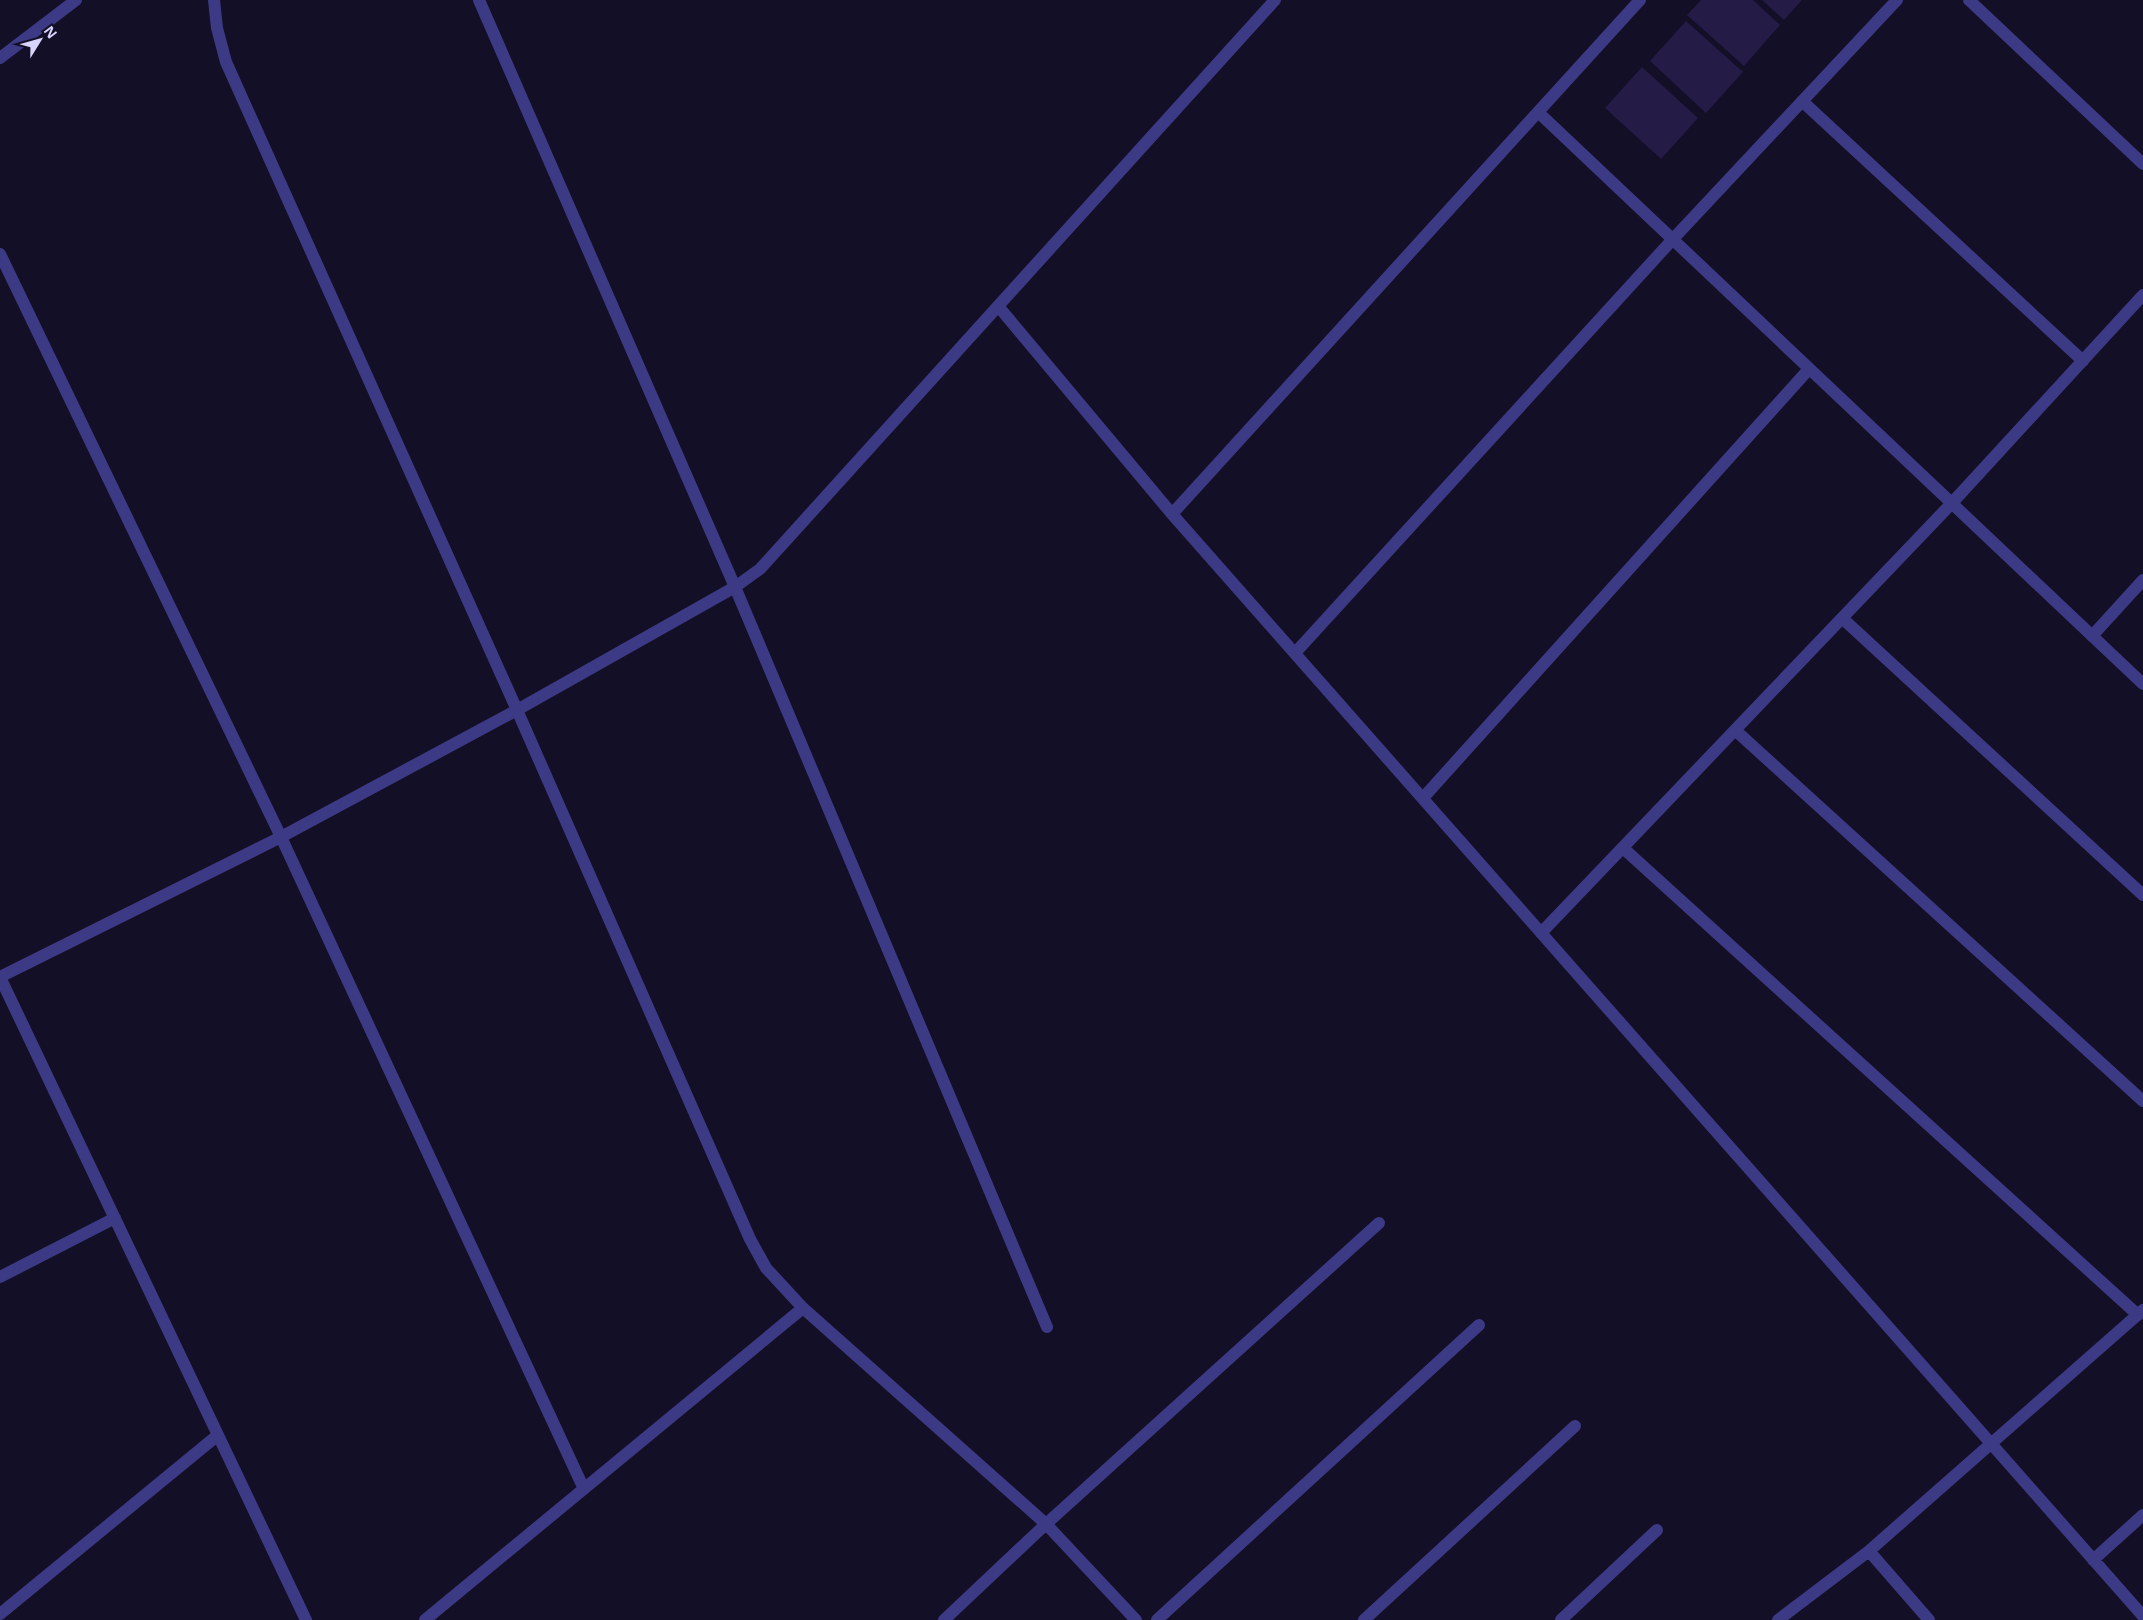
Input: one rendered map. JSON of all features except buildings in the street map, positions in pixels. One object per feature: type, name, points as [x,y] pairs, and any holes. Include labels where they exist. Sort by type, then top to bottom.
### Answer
[{"type":"street","points":[[0,58],[76,0]]},
{"type":"street","points":[[214,0],[217,28],[226,62],[517,710],[750,1240],[766,1268],[803,1308],[1046,1524],[1136,1620]]},
{"type":"street","points":[[479,0],[736,588],[1047,1327]]},
{"type":"street","points":[[306,1620],[0,977],[281,837],[517,710],[736,588],[760,569],[1275,0]]},
{"type":"street","points":[[1172,514],[1640,0]]},
{"type":"street","points":[[1295,654],[1673,240],[1896,0]]},
{"type":"street","points":[[1969,0],[2143,164]]},
{"type":"street","points":[[1802,101],[2083,361]]},
{"type":"street","points":[[1538,112],[2143,684]]},
{"type":"street","points":[[0,254],[281,837],[584,1489]]},
{"type":"street","points":[[1542,933],[1951,504],[2143,295]]},
{"type":"street","points":[[998,306],[1172,514],[2143,1616]]},
{"type":"street","points":[[1423,798],[1809,369]]},
{"type":"street","points":[[2092,636],[2143,580]]},
{"type":"street","points":[[1842,618],[2143,895]]},
{"type":"street","points":[[1735,730],[2143,1102]]},
{"type":"street","points":[[1623,848],[2140,1312],[1869,1551],[1778,1620]]},
{"type":"street","points":[[0,1277],[115,1218]]},
{"type":"street","points":[[944,1620],[1046,1524],[1379,1223]]},
{"type":"street","points":[[425,1620],[803,1308]]},
{"type":"street","points":[[1157,1620],[1479,1325]]},
{"type":"street","points":[[1364,1620],[1575,1426]]},
{"type":"street","points":[[0,1614],[218,1435]]},
{"type":"street","points":[[2093,1560],[2143,1515]]},
{"type":"street","points":[[1561,1620],[1656,1530]]},
{"type":"street","points":[[1869,1551],[1928,1620]]}]
